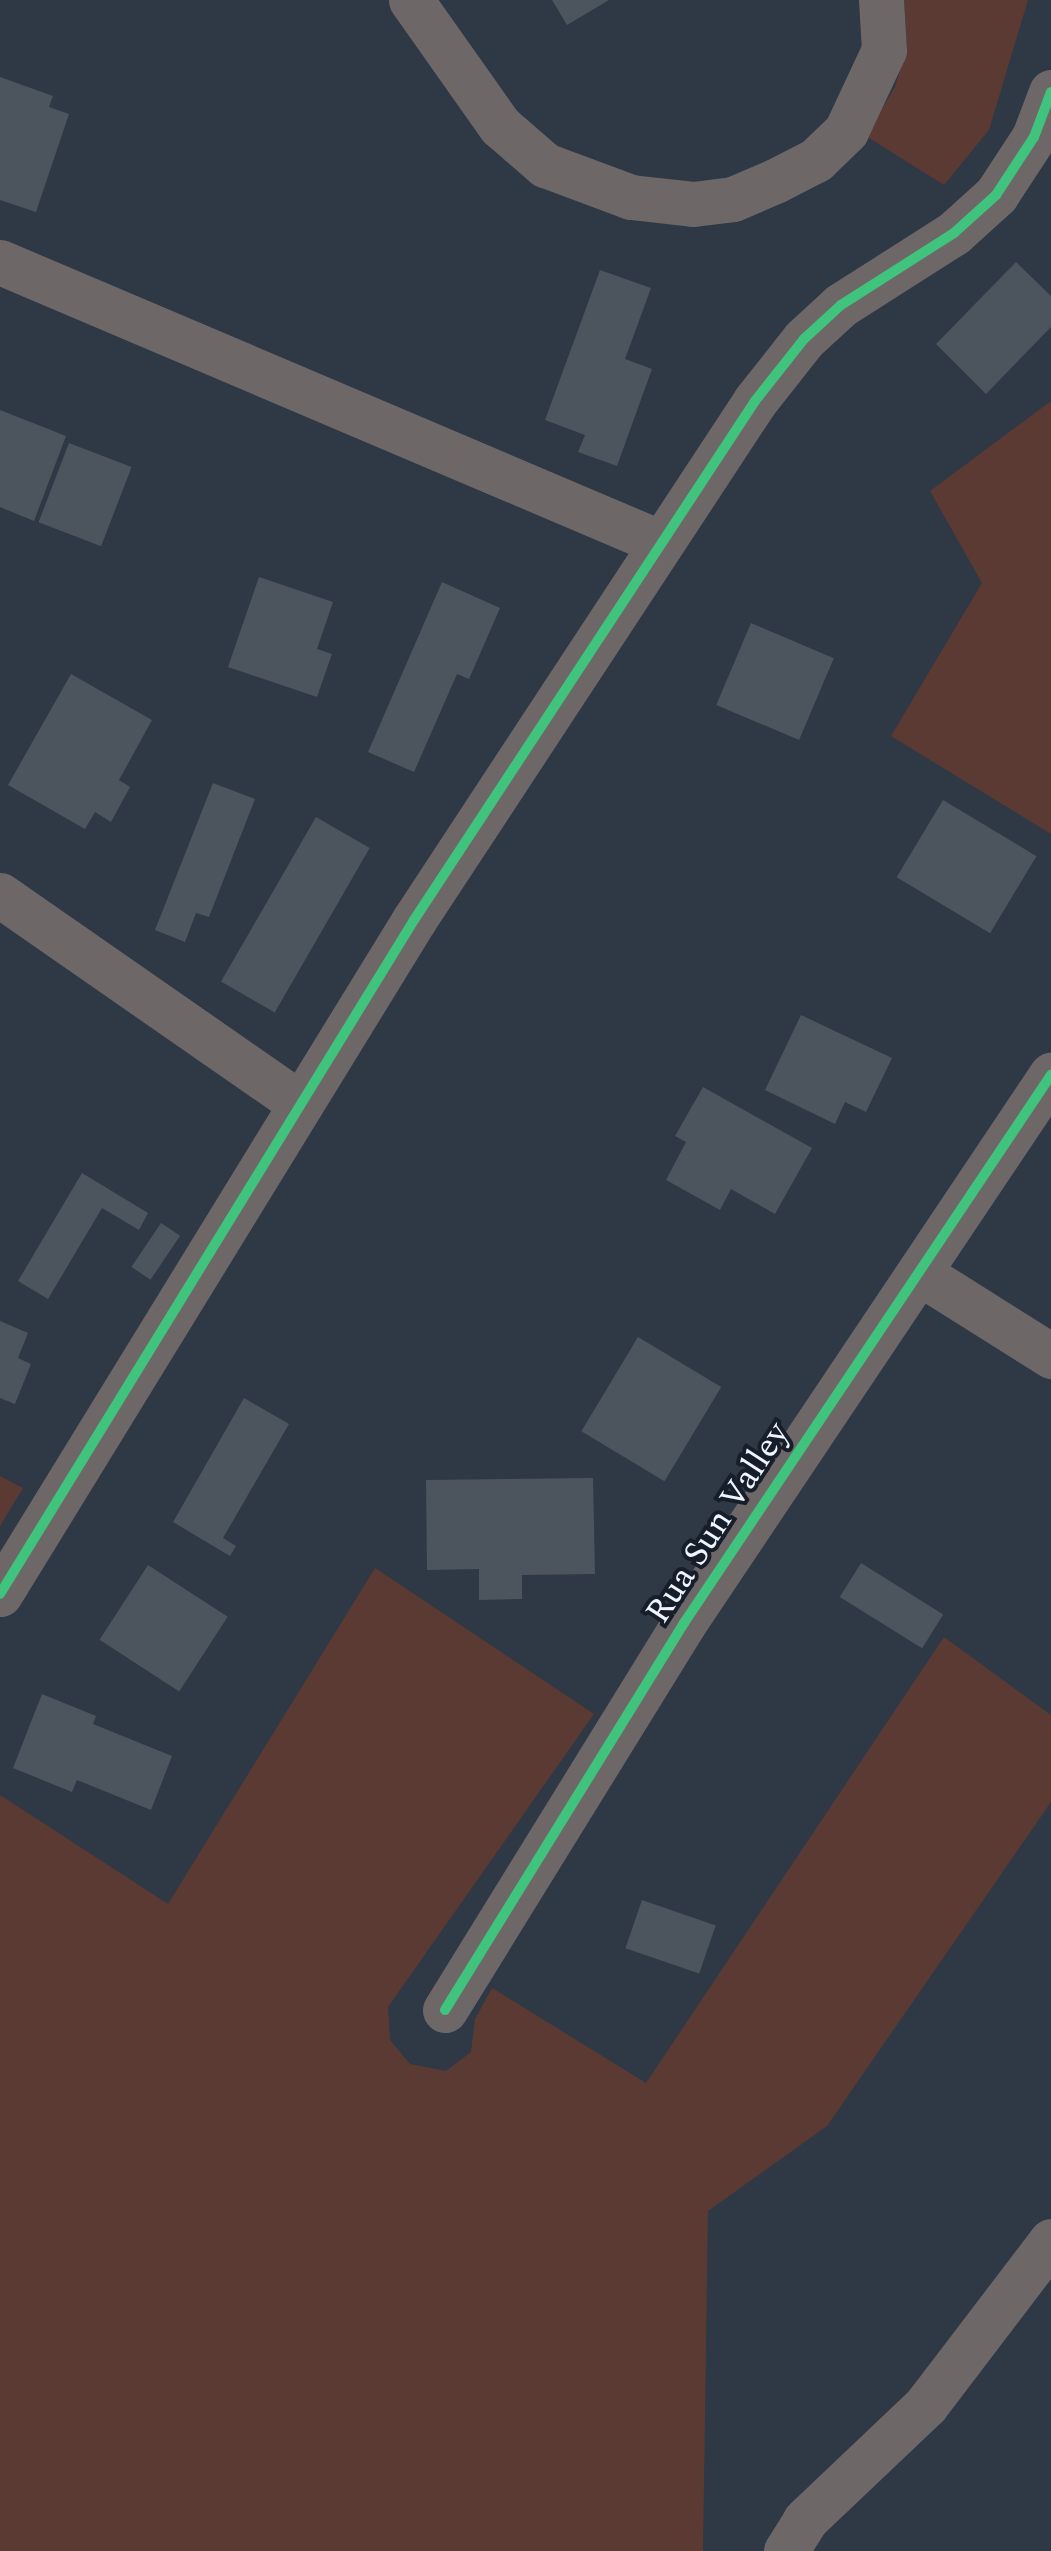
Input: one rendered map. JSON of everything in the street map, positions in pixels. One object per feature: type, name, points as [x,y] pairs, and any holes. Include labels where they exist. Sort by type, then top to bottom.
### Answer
[{"type":"street","points":[[412,0],[500,126],[545,164],[631,197],[692,204],[732,199],[775,181],[816,160],[846,131],[884,50],[881,0]]},
{"type":"street","points":[[0,1594],[301,1104],[659,542],[804,338],[870,285],[954,233],[996,195],[1034,137],[1051,92]]},
{"type":"street","points":[[0,262],[659,542]]},
{"type":"street","points":[[0,895],[301,1104]]},
{"type":"street","name":"Rua Sun Valley","points":[[445,2010],[684,1623],[921,1274],[1051,1074]]},
{"type":"street","points":[[921,1274],[1051,1356]]},
{"type":"street","points":[[786,2551],[805,2520],[926,2405],[1051,2241]]},
{"type":"shaded area","points":[[904,0],[1028,0],[989,130],[944,185],[866,136],[895,87],[907,47]]},
{"type":"shaded area","points":[[1051,401],[1051,834],[891,736],[982,583],[930,491]]},
{"type":"shaded area","points":[[0,1476],[23,1488],[0,1526]]},
{"type":"shaded area","points":[[375,1568],[594,1714],[388,2007],[390,2040],[410,2064],[446,2071],[471,2052],[475,2019],[492,1988],[646,2083],[944,1637],[1051,1715],[1051,1802],[827,2126],[708,2211],[703,2551],[0,2551],[0,1795],[168,1904]]},
{"type":"building","points":[[552,0],[609,0],[567,25]]},
{"type":"building","points":[[0,77],[53,96],[49,107],[69,114],[36,212],[0,200]]},
{"type":"building","points":[[1016,262],[1051,296],[1051,327],[986,394],[936,344]]},
{"type":"building","points":[[600,270],[651,288],[625,359],[652,369],[617,466],[578,452],[585,435],[545,420]]},
{"type":"building","points":[[0,410],[66,436],[34,521],[0,507]]},
{"type":"building","points":[[69,443],[132,467],[101,546],[39,522]]},
{"type":"building","points":[[259,577],[333,602],[317,649],[332,654],[317,697],[228,667]]},
{"type":"building","points":[[442,582],[500,608],[469,679],[457,674],[414,772],[368,752]]},
{"type":"building","points":[[751,623],[834,658],[799,740],[716,705]]},
{"type":"building","points":[[71,674],[152,720],[119,780],[130,787],[111,822],[95,812],[85,829],[8,785]]},
{"type":"building","points":[[213,783],[255,799],[209,917],[196,913],[185,942],[155,930]]},
{"type":"building","points":[[943,800],[1036,856],[990,933],[897,877]]},
{"type":"building","points":[[316,817],[370,848],[275,1013],[221,982]]},
{"type":"building","points":[[801,1015],[892,1058],[866,1112],[845,1102],[835,1124],[765,1090]]},
{"type":"building","points":[[703,1087],[812,1148],[775,1214],[731,1189],[720,1210],[666,1180],[686,1142],[675,1136]]},
{"type":"building","points":[[82,1173],[148,1213],[139,1230],[102,1208],[48,1299],[18,1281]]},
{"type":"building","points":[[161,1223],[180,1236],[150,1280],[131,1267]]},
{"type":"building","points":[[0,1321],[28,1333],[18,1358],[31,1364],[15,1404],[0,1398]]},
{"type":"building","points":[[638,1337],[721,1387],[664,1481],[581,1431]]},
{"type":"building","points":[[244,1398],[289,1424],[223,1538],[236,1546],[230,1556],[173,1522]]},
{"type":"building","points":[[593,1478],[595,1574],[522,1575],[522,1599],[479,1600],[479,1569],[427,1570],[426,1480]]},
{"type":"building","points":[[861,1563],[943,1614],[922,1648],[840,1597]]},
{"type":"building","points":[[148,1565],[228,1617],[179,1691],[100,1640]]},
{"type":"building","points":[[42,1694],[96,1716],[93,1724],[172,1756],[151,1810],[77,1780],[72,1792],[13,1768]]},
{"type":"building","points":[[642,1900],[716,1925],[699,1974],[625,1948]]},
{"type":"cycle path","points":[[0,1594],[414,920],[755,401],[804,339],[841,305],[954,233],[996,195],[1034,137],[1051,92]]},
{"type":"cycle path","points":[[445,2010],[684,1623],[1051,1075]]}]
